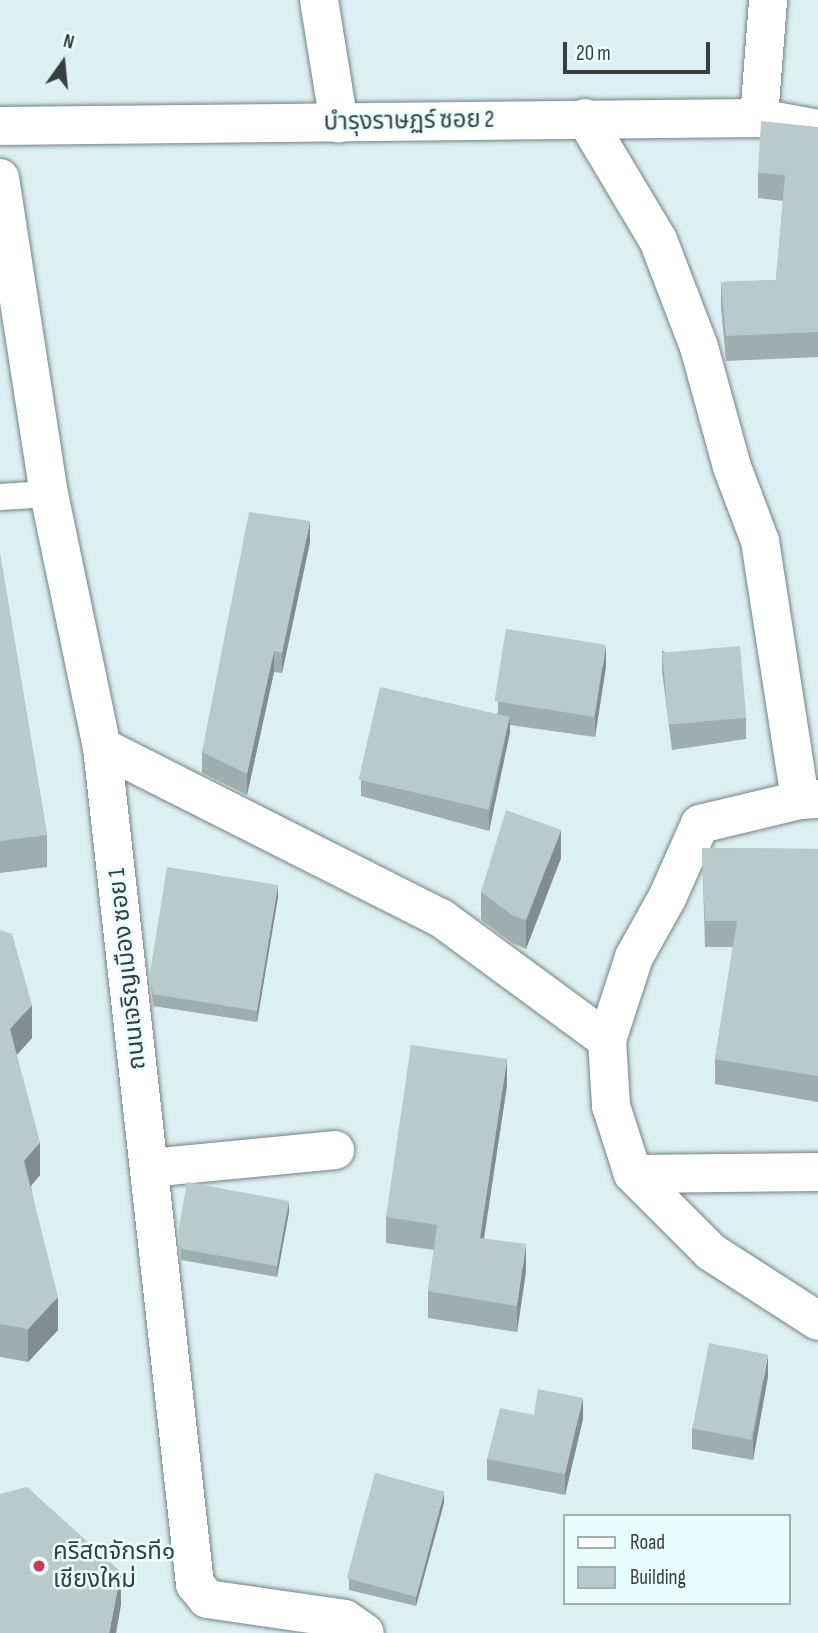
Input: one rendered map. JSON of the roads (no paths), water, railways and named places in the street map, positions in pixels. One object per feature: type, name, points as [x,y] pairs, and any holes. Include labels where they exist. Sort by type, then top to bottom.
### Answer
[{"type":"street","points":[[319,0],[339,123]]},
{"type":"street","points":[[759,118],[768,0]]},
{"type":"street","points":[[585,118],[658,240],[699,347],[732,467],[760,541],[809,800],[700,824],[667,898],[634,957],[607,1040],[611,1105],[633,1174],[711,1252],[818,1321]]},
{"type":"street","name":"บำรุงราษฏร์ ซอย 2","points":[[0,126],[759,118],[818,129]]},
{"type":"street","name":"ถนนเจริญเมือง ซอย 1","points":[[0,178],[49,494],[102,747],[195,1584],[207,1599],[345,1619],[365,1633]]},
{"type":"street","points":[[102,747],[441,918],[607,1040]]},
{"type":"street","points":[[149,1168],[335,1150]]},
{"type":"street","points":[[633,1174],[818,1172]]},
{"type":"lane","points":[[0,497],[49,494]]},
{"type":"place","name":"คริสตจักรที๑ เชียงใหม่","points":[[39,1566]]}]
